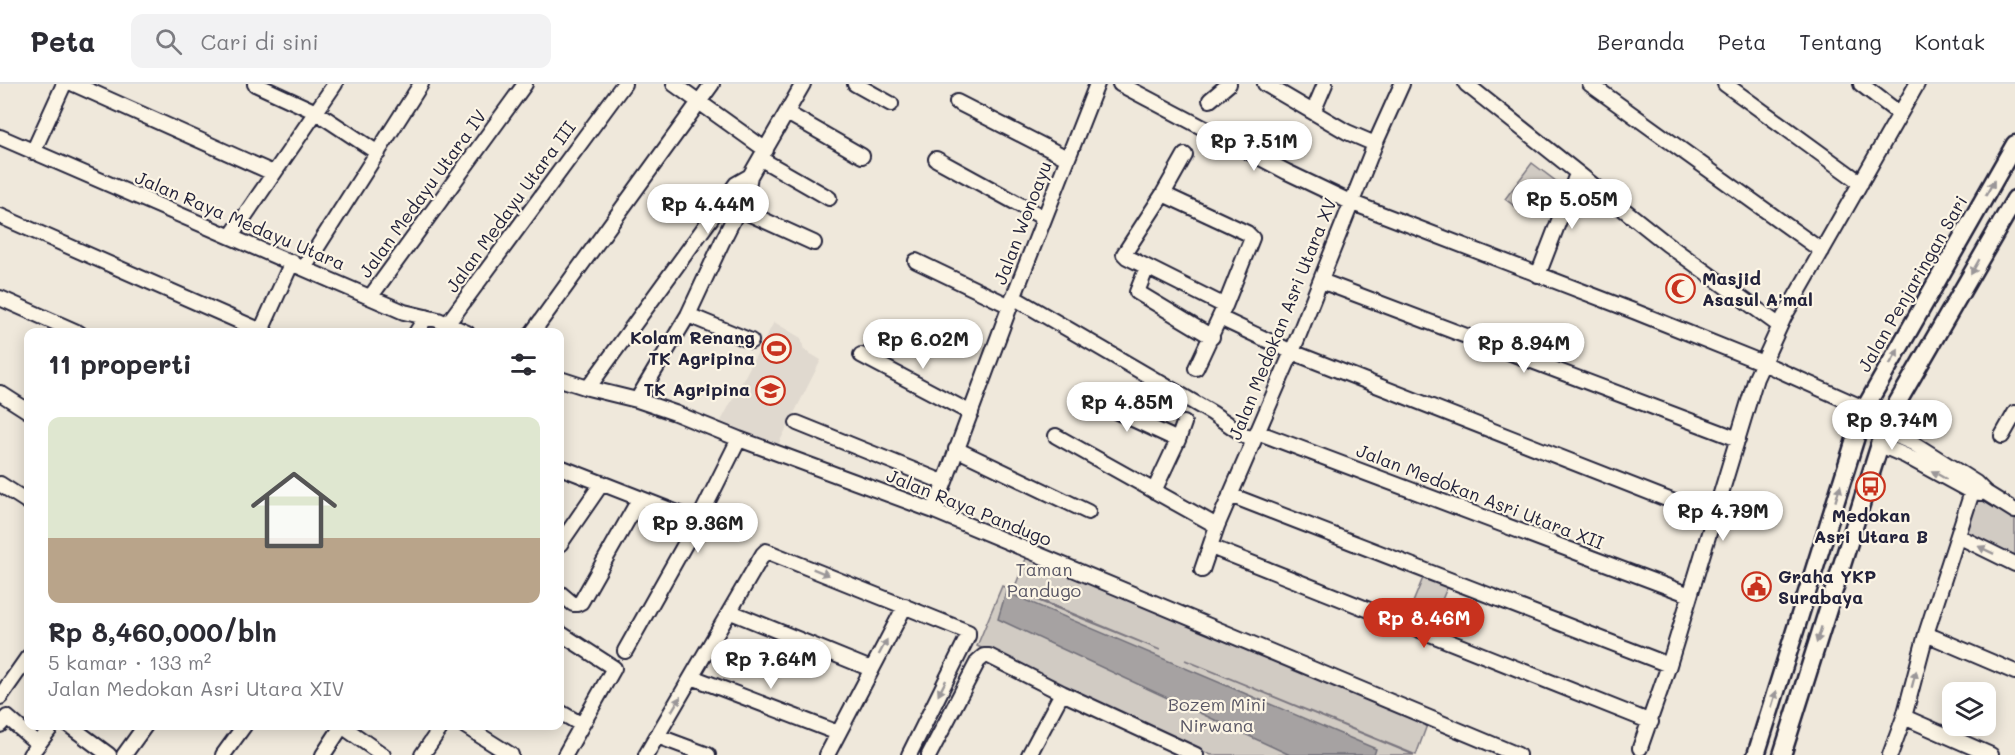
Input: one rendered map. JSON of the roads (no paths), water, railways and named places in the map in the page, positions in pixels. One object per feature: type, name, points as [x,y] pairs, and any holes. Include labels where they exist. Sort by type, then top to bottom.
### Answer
[{"type":"street","points":[[33,152],[64,84]]},
{"type":"street","points":[[74,84],[273,173]]},
{"type":"street","points":[[231,236],[335,84]]},
{"type":"street","points":[[264,328],[298,265],[378,153],[421,84]]},
{"type":"street","name":"Jalan Medayu Utara IV","points":[[371,296],[525,84]]},
{"type":"street","name":"Jalan Medayu Utara III","points":[[448,323],[624,84]]},
{"type":"street","points":[[674,84],[764,155],[829,198]]},
{"type":"street","points":[[536,328],[712,84]]},
{"type":"street","points":[[637,400],[688,315],[747,192],[750,176],[803,84]]},
{"type":"street","points":[[855,84],[871,88],[891,104]]},
{"type":"street","name":"Jalan Wonoayu","points":[[934,512],[943,482],[1096,84]]},
{"type":"street","points":[[1120,84],[1287,172],[1350,202],[1636,312],[1763,363],[1865,408],[1883,431],[1913,443],[1978,490],[2015,511]]},
{"type":"street","points":[[1210,100],[1229,84]]},
{"type":"street","points":[[1265,84],[1347,132],[1375,144]]},
{"type":"street","points":[[1313,112],[1325,84]]},
{"type":"street","name":"Jalan Medokan Asri Utara XV","points":[[1202,570],[1217,526],[1293,352],[1350,202],[1402,84]]},
{"type":"street","points":[[1590,84],[1822,251]]},
{"type":"street","points":[[1725,84],[1861,183]]},
{"type":"street","points":[[1861,84],[1900,114]]},
{"type":"street","points":[[1640,748],[1670,665],[1763,363],[1779,326],[1917,84]]},
{"type":"street","points":[[258,85],[316,112],[378,153]]},
{"type":"street","points":[[1471,85],[1577,174],[1667,244],[1779,326]]},
{"type":"street","points":[[957,102],[1067,158]]},
{"type":"street","points":[[787,112],[862,156]]},
{"type":"street","name":"Jalan Raya Medayu Utara","points":[[0,137],[404,312],[448,323],[458,328]]},
{"type":"street","name":"Jalan Penjaringan Sari","points":[[1756,755],[1865,408],[2015,144]]},
{"type":"street","points":[[1185,156],[1126,249],[1124,254],[1127,257],[1293,352],[1714,518]]},
{"type":"street","points":[[936,159],[1044,218]]},
{"type":"street","points":[[1538,275],[1577,174]]},
{"type":"street","points":[[588,388],[736,184],[750,176]]},
{"type":"street","points":[[1163,194],[1247,233],[1252,238],[1212,337],[1196,368]]},
{"type":"street","points":[[1782,755],[1883,431],[2015,199]]},
{"type":"street","points":[[739,209],[814,243]]},
{"type":"street","points":[[0,216],[253,328]]},
{"type":"street","name":"Jalan Medokan Asri Utara XII","points":[[916,261],[1012,302],[1255,436],[1690,595]]},
{"type":"street","points":[[1147,267],[1137,292],[1212,337]]},
{"type":"street","points":[[1321,281],[1738,439]]},
{"type":"street","points":[[0,298],[68,328]]},
{"type":"street","points":[[688,315],[751,341]]},
{"type":"street","points":[[419,328],[426,317]]},
{"type":"street","points":[[861,355],[971,413]]},
{"type":"street","name":"Jalan Raya Pandugo","points":[[564,385],[588,388],[637,400],[675,413],[739,440],[934,512],[1518,755]]},
{"type":"street","points":[[3,395],[24,408]]},
{"type":"street","points":[[1098,403],[1178,442]]},
{"type":"street","points":[[2002,436],[2015,413]]},
{"type":"street","points":[[797,423],[943,482]]},
{"type":"street","points":[[1154,491],[1178,442],[1184,423]]},
{"type":"street","points":[[1056,436],[1217,526]]},
{"type":"street","points":[[625,651],[698,520],[739,440]]},
{"type":"street","points":[[956,449],[1088,512]]},
{"type":"street","points":[[564,469],[698,520]]},
{"type":"street","points":[[564,538],[602,483]]},
{"type":"street","points":[[0,484],[24,499]]},
{"type":"street","points":[[1890,755],[1904,717],[1926,634],[1958,536],[1978,490]]},
{"type":"street","points":[[1230,495],[1670,665]]},
{"type":"street","points":[[564,596],[573,604],[581,602],[640,498]]},
{"type":"street","points":[[1958,536],[2015,564]]},
{"type":"street","points":[[1210,547],[1651,722]]},
{"type":"street","points":[[646,755],[766,551],[966,630],[968,636],[909,755]]},
{"type":"street","points":[[827,755],[905,606]]},
{"type":"street","points":[[730,612],[871,669]]},
{"type":"street","points":[[1926,634],[2015,672]]},
{"type":"street","points":[[564,636],[614,668],[565,755]]},
{"type":"street","points":[[929,755],[978,661],[984,656],[989,656],[1062,693],[1196,755]]},
{"type":"street","points":[[0,697],[24,663]]},
{"type":"street","points":[[693,677],[838,734]]},
{"type":"street","points":[[1029,755],[1062,693]]},
{"type":"street","points":[[564,714],[582,725]]},
{"type":"street","points":[[2,716],[34,750],[49,730]]},
{"type":"street","points":[[1904,717],[1991,755]]},
{"type":"street","points":[[75,730],[109,755]]},
{"type":"street","points":[[124,755],[142,730]]},
{"type":"street","points":[[223,755],[241,730]]},
{"type":"street","points":[[330,754],[344,730]]},
{"type":"street","points":[[350,730],[383,755]]},
{"type":"street","points":[[422,755],[439,730]]},
{"type":"street","points":[[471,730],[511,755]]},
{"type":"street","points":[[657,736],[708,755]]},
{"type":"place","name":"Masjid Asasul A'mal","points":[[1681,289]]},
{"type":"place","name":"Kolam Renang TK Agripina","points":[[776,348]]},
{"type":"place","name":"TK Agripina","points":[[771,390]]},
{"type":"place","name":"Medokan Asri Utara B","points":[[1871,487]]},
{"type":"place","name":"Graha YKP Surabaya","points":[[1757,587]]},
{"type":"park label","name":"Taman Pandugo","points":[[1044,580]]},
{"type":"park label","name":"Bozem Mini Nirwana","points":[[1217,715]]}]
